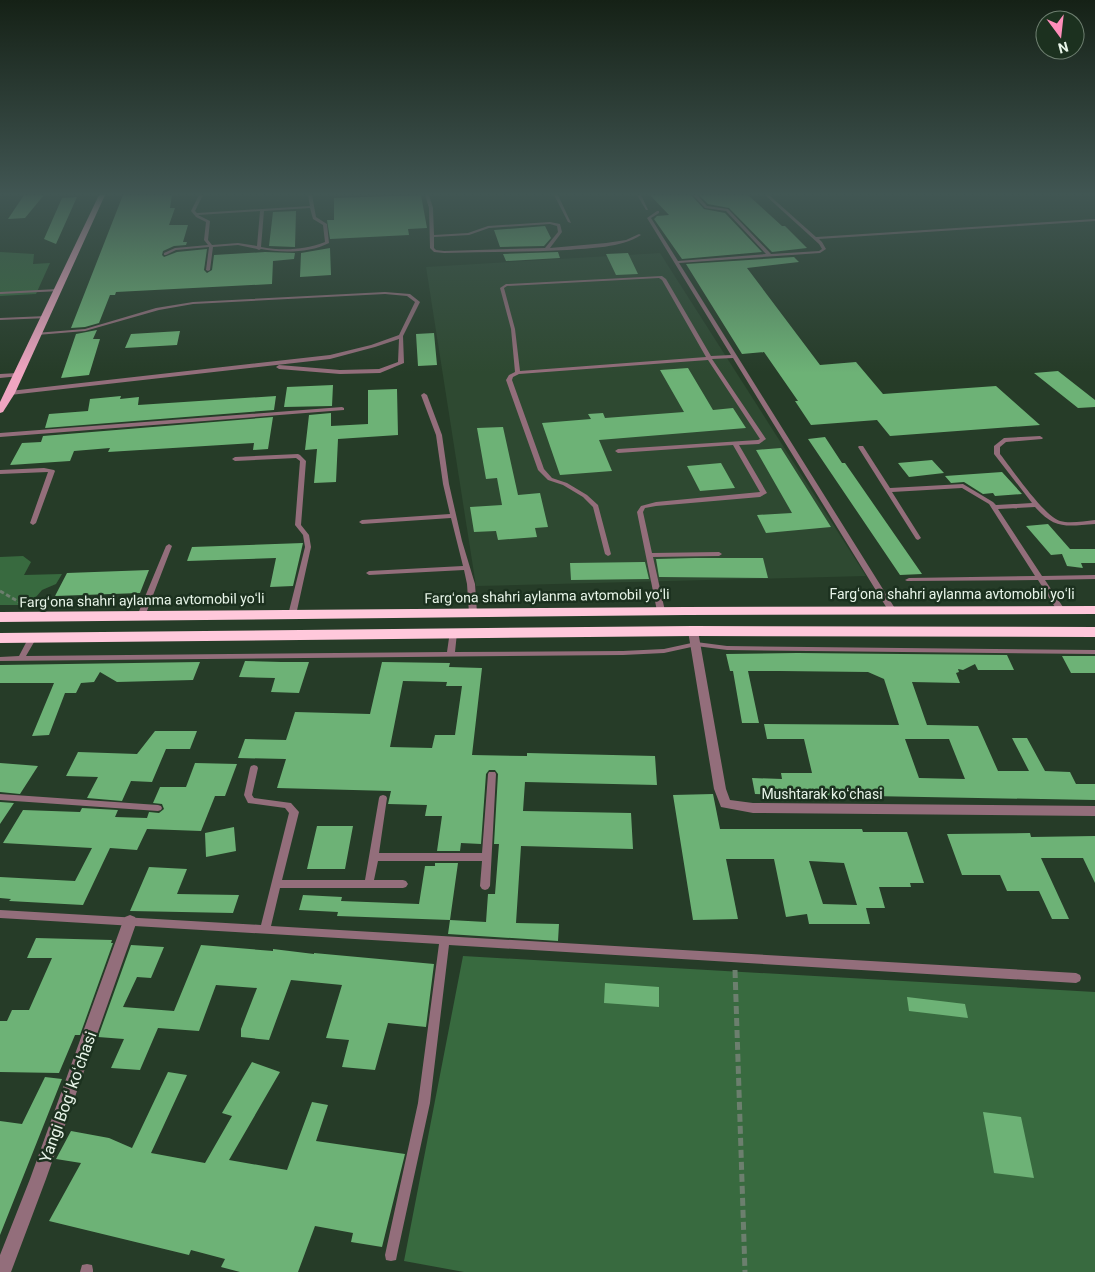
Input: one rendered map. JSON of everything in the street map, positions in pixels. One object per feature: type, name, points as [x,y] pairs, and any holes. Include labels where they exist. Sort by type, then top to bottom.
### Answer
[{"type":"highway","name":"Fargʻona shahri aylanma avtomobil yoʻli","points":[[0,617],[661,611],[1095,610]]},
{"type":"highway","points":[[0,638],[453,633],[694,637],[1095,632]]},
{"type":"main road","points":[[0,410],[10,393],[75,254]]},
{"type":"street","name":"Mushtarak koʻchasi","points":[[694,637],[720,789],[725,804],[753,808],[1095,811]]},
{"type":"street","name":"Yangi Bogʻ koʻchasi","points":[[2,1272],[42,1170],[130,921]]},
{"type":"lane","points":[[208,270],[210,254]]},
{"type":"lane","points":[[672,254],[892,610]]},
{"type":"lane","points":[[677,262],[780,254]]},
{"type":"lane","points":[[518,373],[513,329],[502,288],[506,285],[664,279],[709,358],[763,439],[759,442],[618,451]]},
{"type":"lane","points":[[0,293],[58,290]]},
{"type":"lane","points":[[37,334],[85,330],[158,309],[194,303],[385,293],[408,295],[418,302],[401,336],[401,363],[380,371],[340,372],[262,366]]},
{"type":"lane","points":[[0,319],[46,317]]},
{"type":"lane","points":[[10,393],[330,357],[401,336]]},
{"type":"lane","points":[[608,554],[596,506],[585,496],[565,484],[550,479],[541,470],[509,380],[518,373],[735,356]]},
{"type":"lane","points":[[0,376],[18,375]]},
{"type":"lane","points":[[424,395],[439,435],[446,484],[473,594],[473,613]]},
{"type":"lane","points":[[0,436],[342,409]]},
{"type":"lane","points":[[1040,438],[1004,440],[997,446],[997,454],[1046,518],[1056,524],[1095,522]]},
{"type":"lane","points":[[661,611],[640,512],[643,506],[656,504],[760,495],[764,493],[735,443]]},
{"type":"lane","points":[[861,447],[918,538]]},
{"type":"lane","points":[[235,459],[298,456],[303,461],[298,524],[306,535],[308,547],[292,615]]},
{"type":"lane","points":[[0,472],[52,471],[33,523]]},
{"type":"lane","points":[[888,490],[963,486],[978,494],[994,507],[1061,610]]},
{"type":"lane","points":[[994,507],[1037,505]]},
{"type":"lane","points":[[362,522],[453,516]]},
{"type":"lane","points":[[141,616],[169,546]]},
{"type":"lane","points":[[650,555],[719,554]]},
{"type":"lane","points":[[369,573],[467,568]]},
{"type":"lane","points":[[909,580],[1095,577]]},
{"type":"lane","points":[[451,655],[453,633]]},
{"type":"lane","points":[[21,659],[33,637]]},
{"type":"lane","points":[[0,659],[623,653],[664,651],[694,637],[727,648],[1095,652]]},
{"type":"lane","points":[[254,768],[248,795],[251,801],[288,805],[294,812],[265,929]]},
{"type":"lane","points":[[485,886],[492,774]]},
{"type":"lane","points":[[0,797],[158,808]]},
{"type":"lane","points":[[369,884],[383,798]]},
{"type":"lane","points":[[374,857],[487,857]]},
{"type":"lane","points":[[276,884],[403,884]]},
{"type":"lane","points":[[0,914],[1076,978]]},
{"type":"lane","points":[[392,1255],[424,1103],[444,941]]},
{"type":"path","points":[[0,591],[25,605]]},
{"type":"path","points":[[734,959],[745,1272]]},
{"type":"shaded area","points":[[661,254],[866,576],[476,586],[426,267]]},
{"type":"green space","points":[[0,254],[34,254],[33,264],[50,263],[36,294],[0,296]]},
{"type":"green space","points":[[23,556],[31,562],[24,575],[62,574],[56,584],[42,590],[29,605],[0,605],[0,557]]},
{"type":"green space","points":[[463,956],[1095,992],[1095,1272],[464,1272],[404,1261]]},
{"type":"building","points":[[100,254],[162,254],[164,257],[171,254],[206,254],[204,270],[207,273],[212,270],[214,255],[295,254],[294,259],[273,261],[272,284],[116,292],[115,295],[110,295],[99,323],[71,328]]},
{"type":"building","points":[[301,254],[330,254],[331,275],[300,277]]},
{"type":"building","points":[[503,254],[559,254],[560,258],[506,261]]},
{"type":"building","points":[[606,254],[629,254],[638,274],[616,275]]},
{"type":"building","points":[[679,254],[735,254],[682,259]]},
{"type":"building","points":[[794,257],[799,262],[747,268],[820,365],[856,362],[883,394],[996,386],[1040,425],[890,436],[877,420],[811,425],[795,401],[798,401],[764,352],[742,354],[686,264]]},
{"type":"building","points":[[97,330],[93,339],[100,339],[89,375],[61,378],[76,334]]},
{"type":"building","points":[[180,331],[177,345],[125,348],[131,334]]},
{"type":"building","points":[[434,333],[437,365],[418,366],[416,334]]},
{"type":"building","points":[[688,368],[713,410],[733,408],[746,428],[599,440],[612,471],[560,475],[542,423],[591,419],[588,414],[603,413],[605,418],[684,412],[660,370]]},
{"type":"building","points":[[1058,371],[1095,400],[1095,407],[1078,408],[1034,373]]},
{"type":"building","points":[[333,385],[332,406],[284,407],[287,387]]},
{"type":"building","points":[[397,389],[398,435],[338,439],[336,482],[314,483],[317,449],[305,450],[309,415],[331,413],[331,426],[368,424],[368,390]]},
{"type":"building","points":[[121,396],[120,399],[139,397],[138,405],[276,396],[274,410],[45,428],[49,414],[88,411],[90,399]]},
{"type":"building","points":[[273,417],[268,449],[253,450],[254,443],[108,452],[110,448],[74,451],[70,461],[10,465],[22,443],[41,442],[43,436]]},
{"type":"building","points":[[503,427],[518,495],[540,493],[548,527],[535,528],[537,537],[498,540],[496,531],[474,532],[470,507],[502,505],[497,478],[486,479],[477,428]]},
{"type":"building","points":[[825,437],[922,574],[900,575],[808,439]]},
{"type":"building","points":[[781,448],[831,527],[766,533],[757,515],[792,513],[756,450]]},
{"type":"building","points":[[932,460],[944,473],[909,477],[898,463]]},
{"type":"building","points":[[721,463],[735,488],[700,491],[687,466]]},
{"type":"building","points":[[1002,472],[1022,494],[995,496],[993,493],[983,494],[964,482],[951,483],[945,476]]},
{"type":"building","points":[[1048,524],[1070,549],[1095,549],[1095,563],[1081,563],[1083,568],[1067,566],[1062,554],[1051,555],[1026,526]]},
{"type":"building","points":[[303,543],[293,586],[270,587],[276,558],[187,561],[192,547]]},
{"type":"building","points":[[763,558],[768,578],[659,577],[656,559]]},
{"type":"building","points":[[645,562],[649,579],[571,580],[570,563]]},
{"type":"building","points":[[149,570],[140,593],[55,596],[67,573]]},
{"type":"building","points":[[726,654],[1007,655],[1014,670],[978,670],[975,664],[963,670],[958,669],[959,672],[956,673],[960,683],[912,682],[927,725],[978,726],[998,771],[1029,771],[1012,738],[1027,738],[1045,771],[1070,772],[1076,784],[1095,784],[1095,800],[755,794],[752,778],[782,779],[781,773],[812,773],[804,739],[767,739],[764,724],[899,725],[884,679],[868,672],[748,671],[759,723],[742,723],[733,671],[730,671]],"holes":[[[905,739],[949,739],[965,779],[919,778]]]},
{"type":"building","points":[[1062,656],[1095,656],[1095,673],[1071,673]]},
{"type":"building","points":[[245,661],[309,662],[299,693],[271,692],[275,678],[239,677]]},
{"type":"building","points":[[200,662],[193,680],[117,682],[100,672],[94,682],[81,683],[76,693],[65,693],[49,735],[32,736],[54,683],[0,683],[0,665]]},
{"type":"building","points":[[382,662],[450,663],[449,667],[482,668],[472,755],[527,756],[527,753],[655,756],[657,785],[525,782],[523,811],[631,813],[633,849],[521,846],[516,923],[559,924],[558,941],[448,934],[450,920],[486,922],[488,894],[495,894],[499,844],[494,844],[498,774],[495,770],[489,770],[486,774],[481,844],[461,843],[460,851],[437,851],[442,816],[425,816],[427,805],[388,804],[391,791],[277,788],[286,759],[238,758],[245,739],[286,740],[295,712],[370,714]],"holes":[[[403,681],[447,682],[446,686],[462,686],[455,735],[435,735],[432,748],[390,747]]]},
{"type":"building","points":[[155,731],[197,731],[190,749],[166,749],[152,782],[131,781],[122,801],[87,798],[98,777],[66,776],[78,752],[137,754]]},
{"type":"building","points":[[0,763],[38,766],[20,794],[0,792]]},
{"type":"building","points":[[195,763],[237,764],[225,796],[215,796],[201,831],[147,829],[137,850],[110,848],[83,905],[9,901],[11,899],[0,898],[0,877],[75,881],[92,848],[3,843],[23,810],[80,812],[82,808],[118,810],[115,817],[147,818],[149,812],[159,813],[164,809],[162,804],[153,803],[160,787],[186,787]]},
{"type":"building","points":[[713,794],[720,829],[862,829],[863,832],[907,832],[924,883],[910,883],[911,887],[879,887],[885,908],[866,908],[870,924],[809,924],[807,914],[786,917],[774,859],[726,859],[738,919],[693,920],[673,795]],"holes":[[[809,861],[844,863],[857,905],[823,904]]]},
{"type":"building","points":[[0,802],[14,803],[0,824]]},
{"type":"building","points":[[317,826],[353,826],[345,869],[307,869]]},
{"type":"building","points":[[234,827],[236,851],[206,857],[205,833]]},
{"type":"building","points":[[1030,833],[1031,837],[1095,836],[1095,883],[1083,858],[1041,858],[1069,919],[1052,919],[1039,891],[1007,891],[1000,875],[962,875],[947,834]]},
{"type":"building","points":[[435,863],[458,863],[450,920],[337,916],[338,912],[299,910],[303,895],[342,897],[341,901],[419,904],[425,866],[435,866]]},
{"type":"building","points":[[149,867],[187,869],[177,894],[239,895],[233,913],[130,911]]},
{"type":"building","points":[[36,938],[112,940],[111,943],[113,943],[80,1035],[75,1035],[59,1073],[0,1072],[0,1021],[7,1021],[12,1010],[29,1010],[52,958],[27,958]]},
{"type":"building","points":[[131,945],[164,947],[151,978],[137,977],[123,1007],[174,1011],[201,945],[273,951],[273,949],[434,964],[426,1027],[388,1023],[375,1070],[342,1067],[349,1040],[326,1038],[342,985],[291,980],[269,1040],[241,1037],[241,1029],[257,988],[216,985],[199,1031],[158,1028],[140,1070],[111,1068],[124,1039],[98,1037]]},
{"type":"building","points":[[605,983],[659,987],[659,1007],[604,1003]]},
{"type":"building","points":[[907,997],[965,1004],[968,1018],[909,1011]]},
{"type":"building","points":[[252,1062],[280,1072],[229,1160],[287,1170],[312,1102],[328,1105],[316,1141],[405,1154],[382,1247],[351,1242],[353,1233],[315,1226],[298,1272],[240,1272],[221,1267],[225,1259],[191,1250],[189,1255],[49,1221],[81,1163],[56,1159],[71,1131],[109,1138],[132,1148],[168,1072],[187,1075],[151,1153],[205,1163],[232,1116],[222,1113]]},
{"type":"building","points":[[45,1077],[62,1079],[0,1235],[0,1121],[22,1124]]},
{"type":"building","points":[[983,1112],[1021,1117],[1034,1178],[994,1173]]}]
